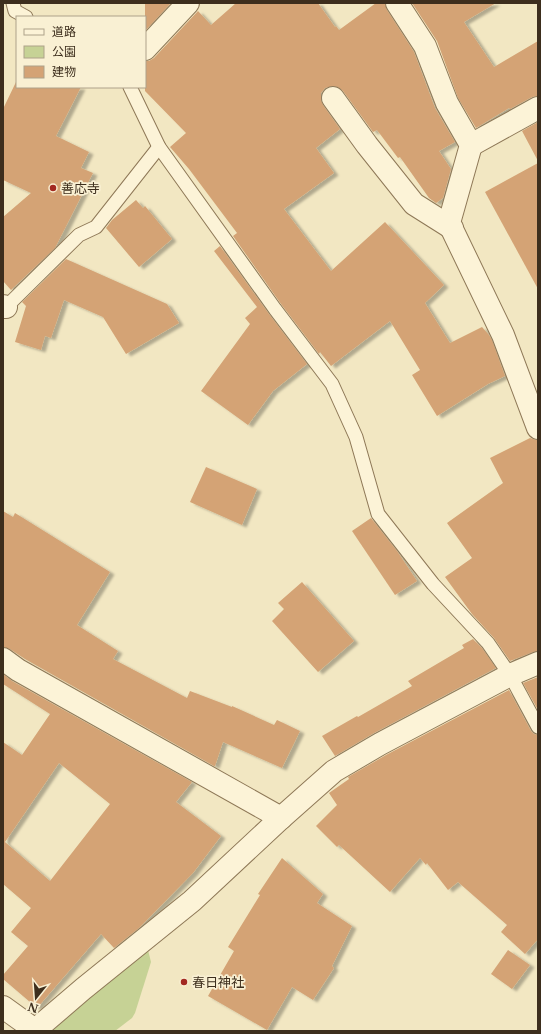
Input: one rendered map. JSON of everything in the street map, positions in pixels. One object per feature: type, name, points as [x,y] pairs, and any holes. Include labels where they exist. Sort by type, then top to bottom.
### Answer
[{"type":"street","points":[[146,48],[188,3]]},
{"type":"street","points":[[397,3],[425,46],[447,103],[471,145]]},
{"type":"street","points":[[333,98],[367,145],[414,204],[452,228]]},
{"type":"street","points":[[538,108],[471,145],[449,223],[504,335],[538,428]]},
{"type":"street","points":[[3,659],[18,670],[282,818]]},
{"type":"street","points":[[3,1007],[34,1031],[83,989],[192,901],[334,770],[510,675],[538,663]]},
{"type":"lane","points":[[13,3],[16,11],[24,16]]},
{"type":"lane","points":[[130,88],[160,147],[275,309],[332,384],[356,437],[378,514],[433,584],[488,643],[510,675],[538,727]]},
{"type":"lane","points":[[5,306],[79,235],[96,227],[160,147]]},
{"type":"green space","points":[[148,950],[151,962],[135,1013],[132,1018],[115,1031],[48,1031]]},
{"type":"building","points":[[145,3],[171,3],[146,30]]},
{"type":"building","points":[[236,3],[318,3],[335,27],[336,26],[339,30],[376,3],[385,3],[387,10],[414,52],[435,108],[455,142],[439,151],[451,169],[443,198],[436,203],[429,198],[400,157],[398,158],[377,130],[373,132],[343,91],[338,87],[332,86],[325,88],[321,93],[321,100],[340,129],[316,148],[334,173],[284,209],[331,271],[385,222],[444,285],[425,303],[450,343],[482,327],[492,340],[505,376],[488,384],[437,416],[412,375],[420,370],[390,321],[331,366],[320,352],[319,354],[281,304],[233,236],[237,233],[189,169],[170,147],[186,133],[145,91],[146,61],[154,58],[198,11],[211,25]]},
{"type":"building","points":[[412,3],[496,3],[464,22],[494,67],[538,41],[538,96],[532,97],[510,109],[509,108],[476,128],[458,98],[437,41]]},
{"type":"building","points":[[16,82],[16,88],[80,88],[56,136],[89,152],[81,168],[93,173],[55,248],[11,290],[3,281],[3,217],[31,193],[3,180],[3,109]]},
{"type":"building","points":[[538,122],[538,161],[522,131]]},
{"type":"building","points":[[538,163],[538,289],[485,192]]},
{"type":"building","points":[[136,200],[143,208],[145,206],[172,239],[139,267],[106,228],[112,220]]},
{"type":"building","points":[[220,246],[307,364],[273,391],[248,425],[201,391],[250,324],[245,318],[257,307],[214,251]]},
{"type":"building","points":[[66,259],[167,304],[179,323],[126,354],[103,317],[64,300],[51,338],[45,336],[41,350],[15,342],[26,306],[22,302]]},
{"type":"building","points":[[530,438],[538,440],[538,651],[510,661],[494,638],[472,614],[445,577],[472,558],[447,523],[503,483],[490,458]]},
{"type":"building","points":[[206,467],[257,489],[242,525],[190,502]]},
{"type":"building","points":[[3,511],[13,517],[15,513],[110,572],[77,625],[118,651],[113,659],[187,698],[190,691],[232,706],[274,725],[277,720],[300,731],[282,768],[223,742],[214,766],[25,659],[10,649],[3,647]]},
{"type":"building","points":[[371,518],[397,551],[417,581],[395,595],[352,531]]},
{"type":"building","points":[[302,582],[354,641],[318,672],[272,621],[284,609],[278,603]]},
{"type":"building","points":[[473,639],[482,648],[496,668],[374,733],[335,756],[322,736],[412,686],[408,681],[464,648],[462,645]]},
{"type":"building","points":[[3,674],[12,681],[192,782],[176,802],[221,836],[193,873],[139,928],[114,948],[101,934],[37,1008],[3,979],[3,975],[28,946],[11,932],[31,908],[3,884],[3,742],[22,755],[50,714],[3,684]],"holes":[[[59,763],[110,804],[50,881],[5,842]]]},
{"type":"building","points":[[538,677],[538,710],[523,683]]},
{"type":"building","points":[[509,690],[531,731],[538,735],[538,939],[525,954],[501,932],[507,925],[458,882],[448,890],[427,863],[426,865],[420,858],[390,892],[339,845],[337,847],[316,826],[337,805],[329,793],[349,779],[348,777],[386,755]]},
{"type":"building","points":[[282,858],[323,894],[317,903],[352,926],[332,966],[334,968],[313,1000],[292,987],[267,1030],[208,996],[234,951],[228,947],[260,895],[258,894]]},
{"type":"building","points":[[508,950],[530,965],[512,989],[491,974]]},
{"type":"place","name":"善応寺","points":[[53,188]]},
{"type":"place","name":"春日神社","points":[[184,982]]}]
